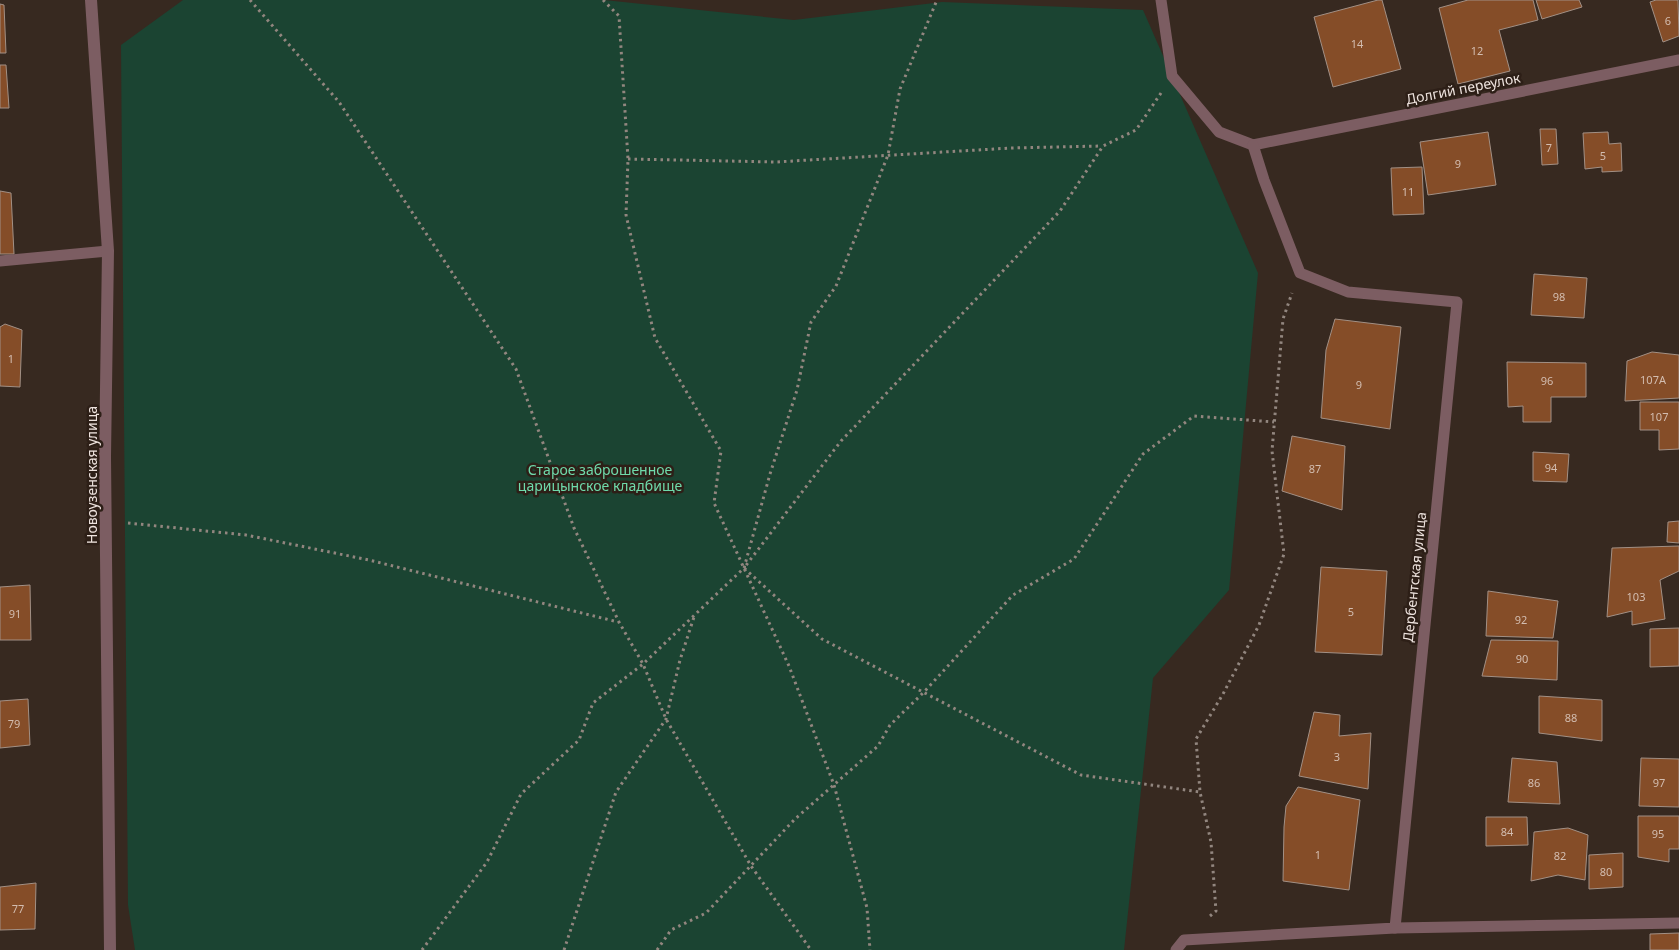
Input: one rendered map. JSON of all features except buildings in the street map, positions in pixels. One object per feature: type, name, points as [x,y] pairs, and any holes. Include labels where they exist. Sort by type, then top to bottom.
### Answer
[{"type":"street","name":"Новоузенская улица","points":[[91,0],[108,251],[104,457],[110,950]]},
{"type":"lane","points":[[1162,0],[1172,76],[1219,132],[1253,145],[1264,180],[1300,273]]},
{"type":"lane","name":"Долгий переулок","points":[[1253,145],[1679,60]]},
{"type":"lane","points":[[0,260],[108,251]]},
{"type":"lane","name":"Дербентская улица","points":[[1300,273],[1348,292],[1457,302],[1395,928]]},
{"type":"lane","points":[[1176,950],[1184,940],[1395,928],[1679,923]]},
{"type":"path","points":[[250,0],[339,102],[516,369],[574,528],[619,622],[643,664],[666,719],[751,866],[811,950]]},
{"type":"path","points":[[602,0],[619,16],[628,159],[626,215],[655,338],[721,451],[714,503],[789,666],[834,785],[867,908],[870,950]]},
{"type":"path","points":[[744,568],[770,474],[797,390],[811,322],[836,286],[888,155],[900,89],[937,0]]},
{"type":"path","points":[[628,159],[776,162],[1011,148],[1103,146],[1136,130],[1172,76]]},
{"type":"path","points":[[422,950],[487,862],[521,794],[579,740],[593,703],[643,664],[744,568],[841,441],[1060,211],[1103,146]]},
{"type":"path","points":[[1184,940],[1216,911],[1211,842],[1200,792],[1196,739],[1223,694],[1259,625],[1284,554],[1272,451],[1283,319],[1300,273]]},
{"type":"path","points":[[657,950],[670,930],[706,913],[795,819],[878,746],[890,725],[924,692],[1013,596],[1074,559],[1143,454],[1194,416],[1274,422]]},
{"type":"path","points":[[105,521],[246,535],[369,560],[619,622]]},
{"type":"path","points":[[744,568],[822,639],[1081,775],[1200,792]]},
{"type":"path","points":[[564,950],[616,792],[666,719],[680,660],[695,614]]},
{"type":"green space","name":"Старое заброшенное царицынское кладбище","points":[[183,0],[604,0],[794,20],[942,2],[1143,10],[1258,273],[1229,590],[1153,678],[1124,950],[135,950],[128,905],[121,45]]}]
